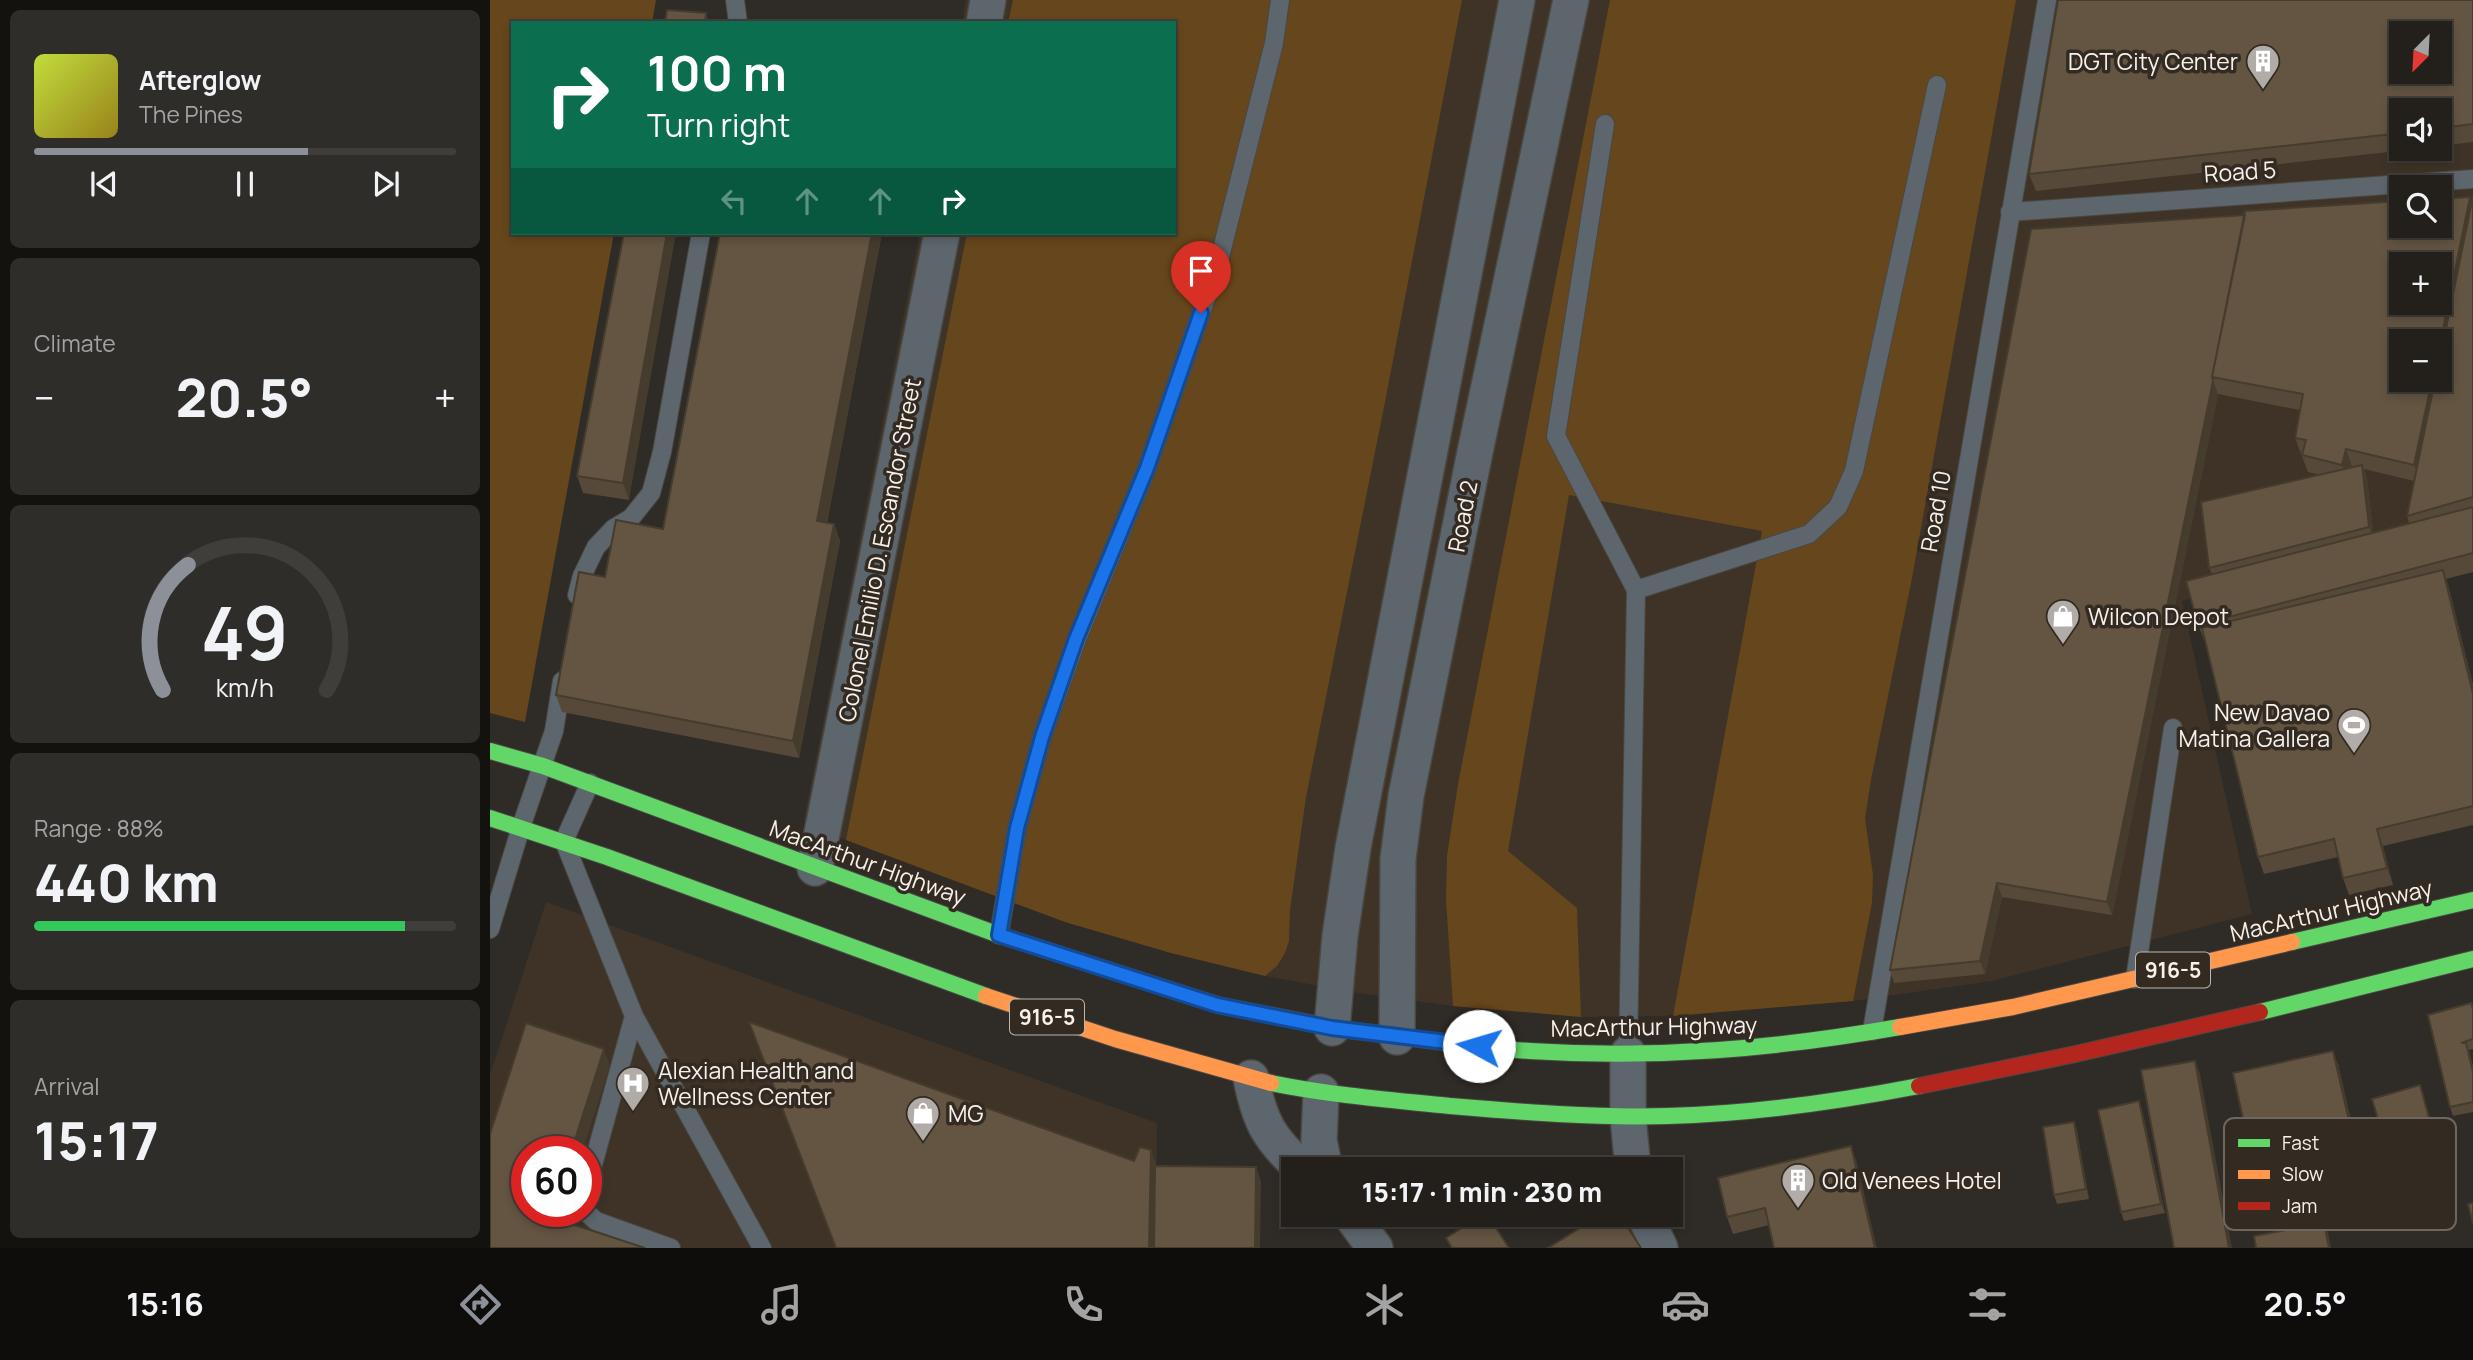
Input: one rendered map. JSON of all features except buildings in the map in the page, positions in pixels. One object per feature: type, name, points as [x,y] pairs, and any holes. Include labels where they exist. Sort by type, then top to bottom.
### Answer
[{"type":"main road","name":"MacArthur Highway","points":[[490,751],[543,766],[999,935],[1217,1005],[1332,1028],[1527,1051],[1696,1053],[1765,1047],[1872,1031],[2136,985],[2473,900]]},
{"type":"main road","name":"916-5","points":[[490,817],[565,841],[994,1000],[1117,1040],[1251,1078],[1321,1092],[1524,1113],[1628,1117],[1702,1115],[1899,1091],[2473,960]]},
{"type":"main road","points":[[2380,922],[2385,941]]},
{"type":"main road","points":[[2390,960],[2395,979]]},
{"type":"street","points":[[984,21],[988,0]]},
{"type":"street","name":"Road 2","points":[[1332,1028],[1344,898],[1517,0]]},
{"type":"street","name":"Road 2","points":[[1397,1037],[1398,859],[1406,796],[1475,452],[1571,0]]},
{"type":"street","name":"Colonel Emilio D. Escandor Street","points":[[815,868],[942,235]]},
{"type":"street","points":[[1431,443],[1475,452]]},
{"type":"street","points":[[1628,1054],[1628,1117],[1632,1157]]},
{"type":"street","points":[[1251,1078],[1257,1107],[1271,1136],[1291,1157]]},
{"type":"street","points":[[1321,1092],[1319,1141],[1322,1157]]},
{"type":"street","points":[[1360,1227],[1375,1248]]},
{"type":"street","points":[[1650,1227],[1660,1248]]},
{"type":"lane","points":[[735,0],[738,21]]},
{"type":"lane","points":[[999,935],[1017,828],[1042,737],[1076,639],[1147,468],[1219,261],[1274,43],[1280,0]]},
{"type":"lane","name":"Road 10","points":[[1872,1031],[2047,0]]},
{"type":"lane","points":[[1636,590],[1809,534],[1838,507],[1854,471],[1937,85]]},
{"type":"lane","points":[[1605,124],[1556,436],[1636,590],[1628,1054]]},
{"type":"lane","name":"Road 5","points":[[2010,212],[2473,179]]},
{"type":"lane","points":[[574,608],[582,576],[596,547],[614,528],[631,518],[651,493],[662,452],[701,235]]},
{"type":"lane","points":[[490,929],[520,827],[554,732],[564,668]]},
{"type":"lane","points":[[2136,985],[2173,728]]},
{"type":"lane","points":[[590,783],[565,841],[634,1016],[762,1248]]},
{"type":"lane","points":[[601,1136],[634,1016]]},
{"type":"lane","points":[[602,1223],[671,1248]]},
{"type":"shaded area","points":[[490,0],[656,0],[652,21],[511,21],[511,235],[614,235],[525,722],[490,713]]},
{"type":"shaded area","points":[[966,0],[2473,0],[2473,516],[2182,601],[2252,914],[1992,981],[1853,1001],[1673,1016],[1581,1017],[1453,1006],[1358,993],[1265,976],[1171,953],[1065,922],[846,840],[804,820],[920,235],[1176,235],[1176,21],[962,21]]},
{"type":"shaded area","points":[[1013,0],[1462,0],[1306,797],[1290,910],[1289,941],[1277,966],[1265,976],[1171,953],[1065,922],[846,840],[967,235],[1176,235],[1176,21],[1008,21]]},
{"type":"shaded area","points":[[1610,0],[2016,0],[1912,578],[1871,780],[1865,818],[1873,875],[1872,903],[1853,1001],[1673,1016],[1762,531],[1569,495],[1508,851],[1577,908],[1581,1017],[1453,1006],[1446,899],[1447,856],[1458,784]]},
{"type":"shaded area","points":[[546,902],[1157,1123],[1156,1248],[490,1248],[490,1075]]},
{"type":"traffic: fast","points":[[490,751],[543,766],[999,935],[1093,965]]},
{"type":"traffic: fast","points":[[490,818],[607,857],[986,996]]},
{"type":"traffic: fast","points":[[2292,942],[2473,900]]},
{"type":"traffic: fast","points":[[2260,1012],[2473,959]]},
{"type":"traffic: fast","points":[[1340,1029],[1506,1049],[1624,1054],[1761,1046],[1900,1027]]},
{"type":"traffic: fast","points":[[1271,1083],[1338,1094],[1450,1106],[1612,1116],[1699,1115],[1762,1110],[1919,1086]]},
{"type":"traffic: slow","points":[[1900,1027],[2013,1007],[2292,942]]},
{"type":"traffic: slow","points":[[1093,965],[1218,1005],[1340,1029]]},
{"type":"traffic: slow","points":[[986,996],[1115,1039],[1271,1083]]},
{"type":"traffic: jam","points":[[1919,1086],[2260,1012]]},
{"type":"place","name":"DGT City Center","points":[[2263,91]]},
{"type":"place","name":"Wilcon Depot","points":[[2063,646]]},
{"type":"place","name":"New Davao Matina Gallera","points":[[2354,755]]},
{"type":"place","name":"Alexian Health and Wellness Center","points":[[633,1113]]},
{"type":"place","name":"MG","points":[[923,1143]]},
{"type":"place","name":"Old Venees Hotel","points":[[1798,1210]]},
{"type":"route","points":[[1201,313],[1147,468],[1076,639],[1042,737],[1017,828],[999,935],[1217,1005],[1332,1028],[1479,1046]]}]
